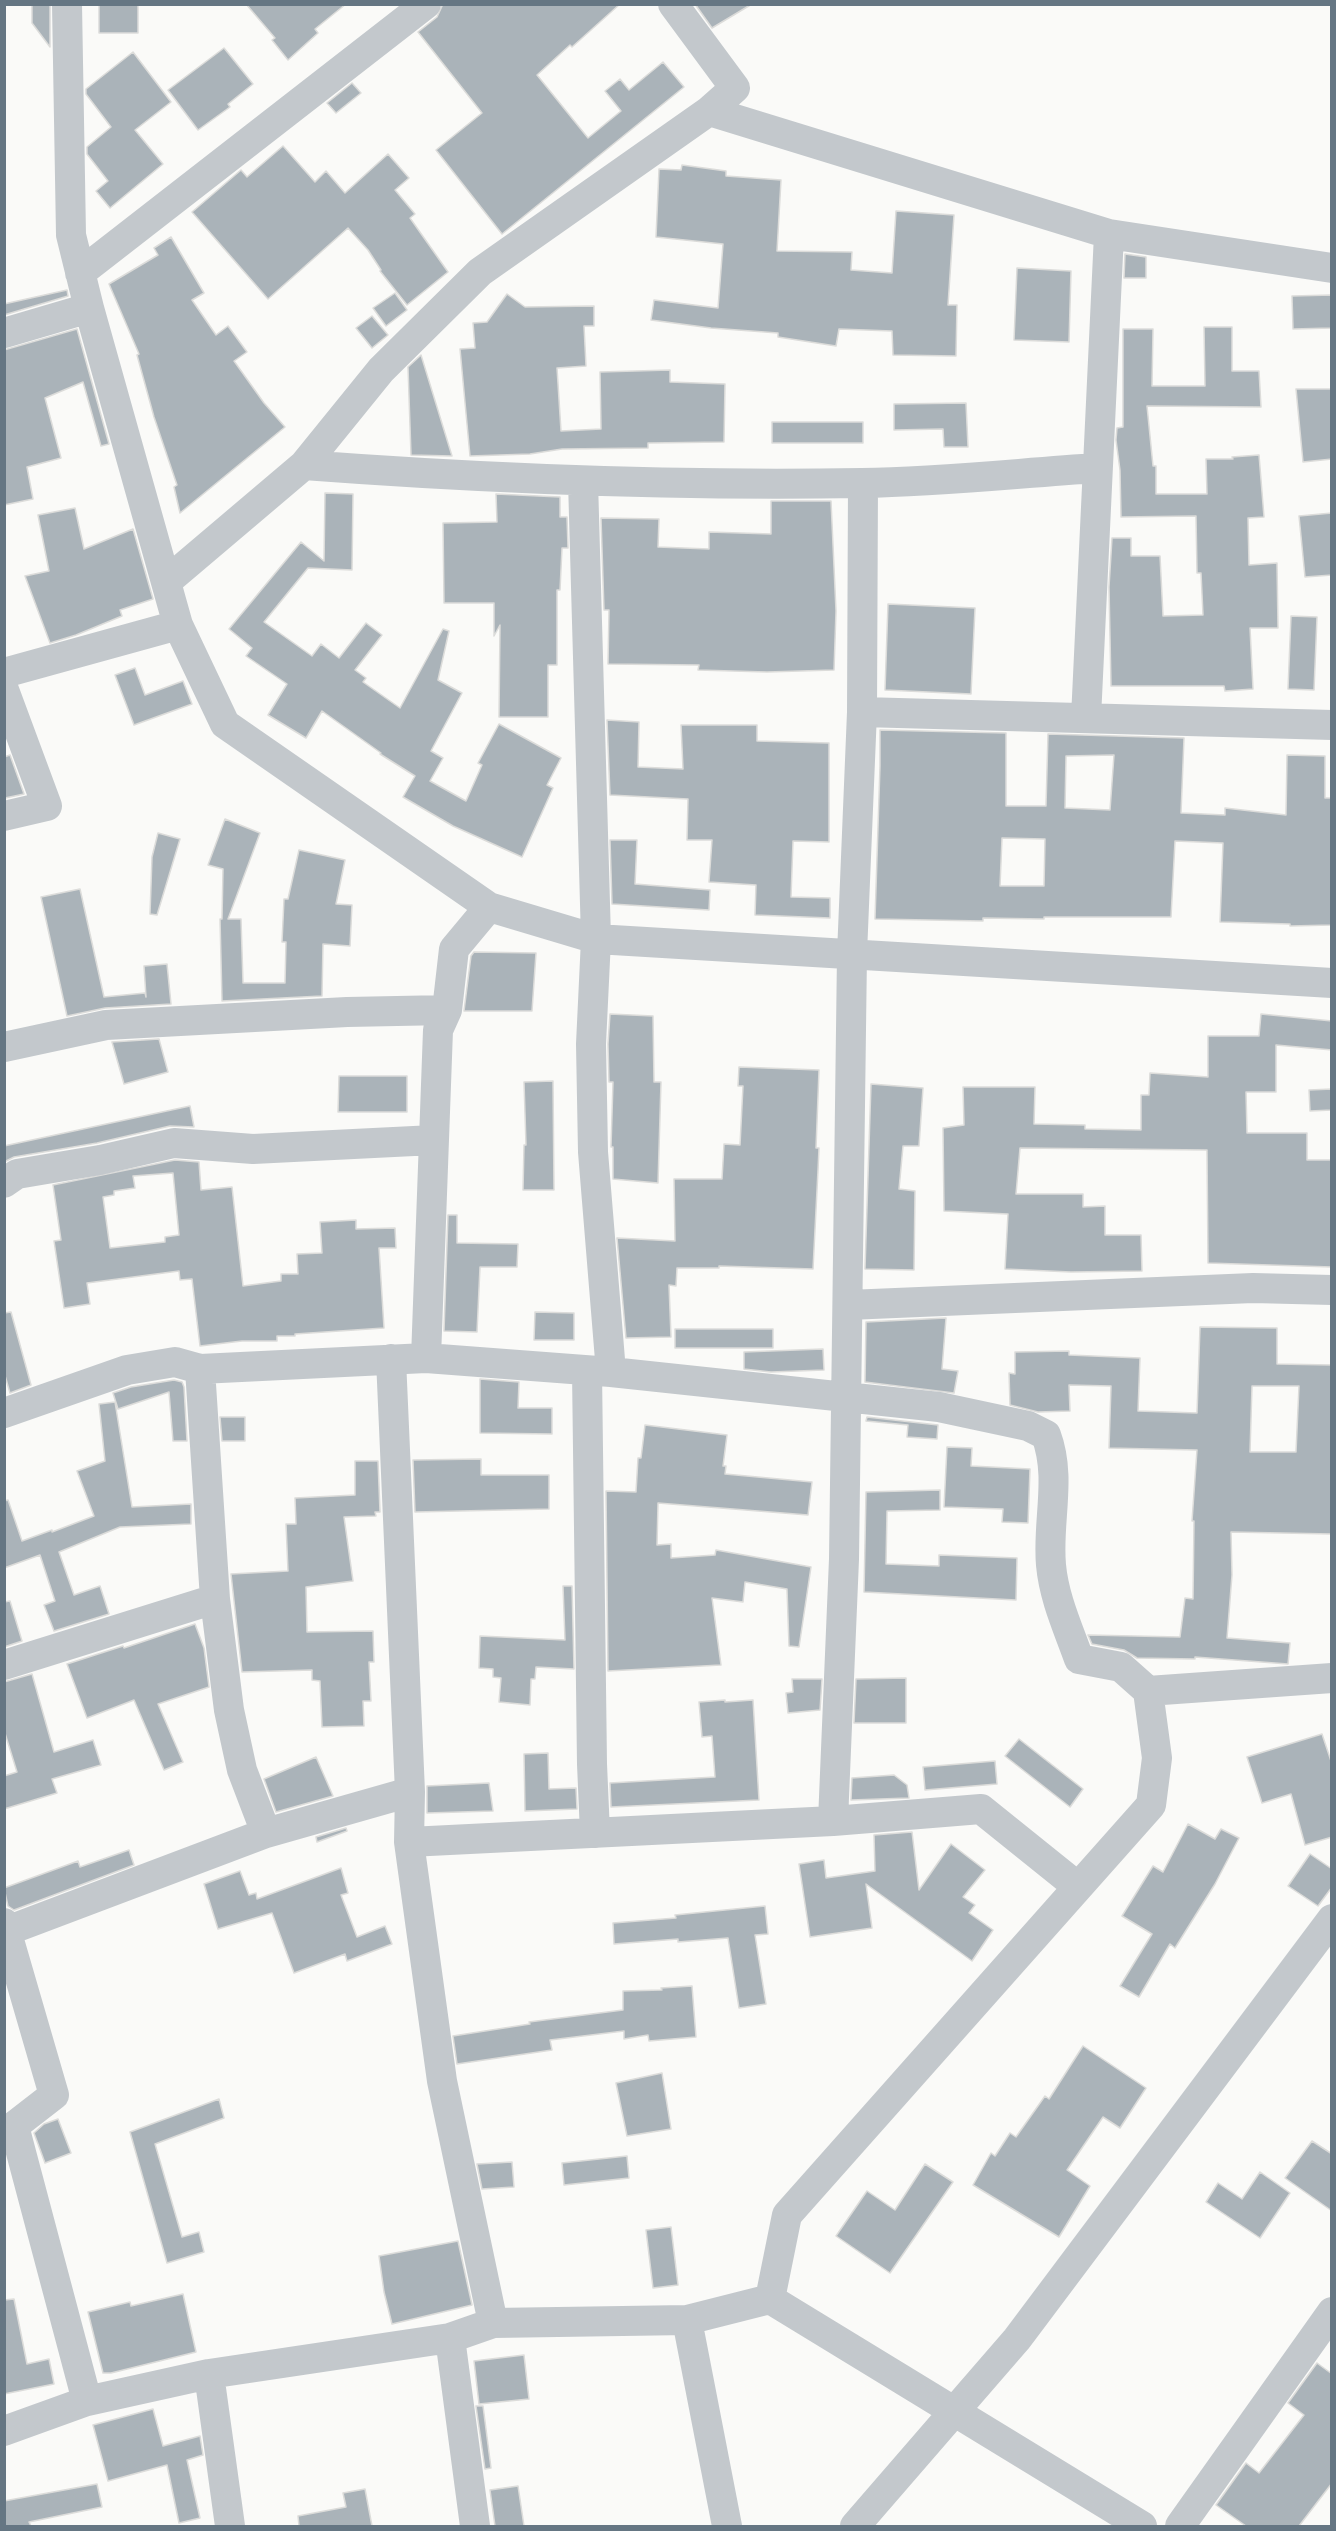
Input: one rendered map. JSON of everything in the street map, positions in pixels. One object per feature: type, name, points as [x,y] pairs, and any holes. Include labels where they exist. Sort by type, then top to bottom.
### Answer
[{"type":"street","points":[[67,4],[71,235],[89,308],[178,624],[225,724],[489,907],[596,939],[1332,983]]},
{"type":"street","points":[[80,273],[426,4]]},
{"type":"street","points":[[166,582],[304,465],[381,370],[480,272],[709,111],[735,88],[673,4]]},
{"type":"street","points":[[709,111],[1108,234],[1332,268]]},
{"type":"street","points":[[1086,718],[1108,234]]},
{"type":"street","points":[[4,333],[89,308]]},
{"type":"street","points":[[304,465],[423,474],[583,481],[863,483],[1098,468]]},
{"type":"street","points":[[583,481],[596,939],[591,1044],[599,1372],[592,1764],[595,1833]]},
{"type":"street","points":[[833,1821],[844,1559],[852,954],[862,712],[863,483]]},
{"type":"street","points":[[4,673],[178,624]]},
{"type":"street","points":[[4,690],[47,806],[4,816]]},
{"type":"street","points":[[862,712],[1332,725]]},
{"type":"street","points":[[426,1358],[438,1030],[447,1010],[454,950],[489,907]]},
{"type":"street","points":[[4,1047],[106,1025],[347,1012],[447,1010]]},
{"type":"street","points":[[4,1183],[17,1174],[100,1160],[174,1143],[253,1149],[434,1140]]},
{"type":"street","points":[[848,1305],[1241,1288],[1332,1290]]},
{"type":"street","points":[[4,1413],[127,1370],[175,1362],[200,1369],[426,1358],[599,1372],[939,1407],[1028,1426],[1046,1435],[1055,1485],[1050,1531],[1056,1597],[1079,1659],[1121,1667],[1148,1691],[1157,1758],[1152,1804],[787,2215],[770,2300]]},
{"type":"street","points":[[391,1359],[410,1792],[409,1842],[442,2081],[494,2323]]},
{"type":"street","points":[[200,1369],[215,1599],[229,1710],[242,1770],[266,1833]]},
{"type":"street","points":[[4,1665],[215,1599]]},
{"type":"street","points":[[1148,1691],[1332,1678]]},
{"type":"street","points":[[87,2401],[14,2126],[54,2095],[5,1928],[266,1833],[410,1792]]},
{"type":"street","points":[[409,1842],[833,1821],[981,1809],[1078,1887]]},
{"type":"street","points":[[855,2526],[1017,2339],[1332,1919]]},
{"type":"street","points":[[4,2431],[87,2401],[209,2374],[450,2338],[494,2323],[687,2320],[770,2300],[1142,2526]]},
{"type":"street","points":[[1180,2526],[1332,2312]]},
{"type":"street","points":[[687,2320],[727,2526]]},
{"type":"street","points":[[450,2338],[475,2526]]},
{"type":"street","points":[[209,2374],[230,2526]]},
{"type":"building","points":[[32,4],[50,4],[50,47],[32,23]]},
{"type":"building","points":[[99,4],[138,4],[138,33],[99,33]]},
{"type":"building","points":[[246,4],[346,4],[315,29],[318,33],[288,60],[272,40],[275,38]]},
{"type":"building","points":[[443,4],[620,4],[537,75],[588,138],[621,111],[605,91],[620,79],[629,90],[663,62],[684,87],[502,234],[436,150],[482,113],[418,32],[437,17]]},
{"type":"building","points":[[695,4],[752,4],[712,28]]},
{"type":"building","points":[[224,48],[253,84],[228,104],[230,107],[198,130],[168,90]]},
{"type":"building","points":[[133,52],[171,102],[135,130],[163,164],[110,208],[96,191],[108,181],[87,154],[87,147],[111,127],[86,94],[86,89]]},
{"type":"building","points":[[352,83],[361,93],[336,113],[327,103]]},
{"type":"building","points":[[283,146],[315,182],[326,171],[345,193],[388,154],[409,178],[395,190],[415,214],[410,218],[448,272],[407,305],[380,271],[368,250],[348,228],[268,299],[192,212],[241,170],[247,177]]},
{"type":"building","points":[[682,165],[726,171],[726,176],[781,180],[777,251],[852,252],[851,270],[892,273],[896,211],[954,215],[948,305],[957,305],[956,356],[893,355],[892,331],[839,329],[836,346],[778,337],[778,333],[711,328],[651,320],[654,300],[718,308],[723,244],[656,237],[659,169],[681,170]]},
{"type":"building","points":[[171,237],[204,293],[192,300],[216,335],[228,326],[247,352],[234,361],[264,403],[285,427],[180,513],[174,487],[177,485],[154,417],[137,355],[139,354],[109,284],[158,255],[154,248]]},
{"type":"building","points":[[1125,254],[1146,257],[1146,278],[1124,278]]},
{"type":"building","points":[[1017,268],[1071,271],[1069,342],[1014,340]]},
{"type":"building","points":[[67,290],[68,296],[4,315],[4,304]]},
{"type":"building","points":[[395,293],[407,310],[386,326],[373,308]]},
{"type":"building","points":[[507,294],[525,307],[594,306],[594,326],[584,326],[586,366],[557,368],[561,431],[601,429],[600,372],[670,370],[670,382],[725,384],[724,442],[648,443],[648,448],[562,449],[530,454],[470,456],[460,349],[475,348],[473,323],[487,322]]},
{"type":"building","points":[[1332,295],[1332,328],[1293,329],[1292,296]]},
{"type":"building","points":[[372,316],[388,335],[372,348],[356,328]]},
{"type":"building","points":[[1204,327],[1232,327],[1232,371],[1259,371],[1261,407],[1147,406],[1153,466],[1156,466],[1156,494],[1207,494],[1206,459],[1233,459],[1232,457],[1259,455],[1264,517],[1248,518],[1249,565],[1277,563],[1278,628],[1250,628],[1253,689],[1225,691],[1224,686],[1111,686],[1109,587],[1112,538],[1131,538],[1131,556],[1160,556],[1163,616],[1203,615],[1201,573],[1197,573],[1196,516],[1121,517],[1120,470],[1116,440],[1117,428],[1123,427],[1123,329],[1153,329],[1152,386],[1205,386]]},
{"type":"building","points":[[77,329],[109,444],[101,446],[83,382],[45,398],[61,458],[27,467],[33,499],[4,505],[4,350]]},
{"type":"building","points":[[421,355],[452,456],[411,455],[408,367]]},
{"type":"building","points":[[1296,389],[1332,389],[1332,459],[1303,462]]},
{"type":"building","points":[[966,403],[968,447],[944,447],[943,429],[894,430],[894,404]]},
{"type":"building","points":[[772,422],[863,422],[863,443],[772,443]]},
{"type":"building","points":[[325,493],[353,494],[352,570],[308,568],[264,622],[312,656],[321,644],[339,658],[366,623],[382,635],[355,670],[366,678],[363,682],[400,708],[443,629],[449,631],[438,680],[462,693],[431,751],[443,758],[430,781],[466,801],[482,765],[478,763],[499,724],[561,758],[547,785],[553,788],[522,857],[453,826],[403,797],[415,776],[380,754],[322,711],[306,738],[268,715],[287,684],[246,656],[252,648],[229,629],[301,542],[324,561]]},
{"type":"building","points":[[496,494],[560,497],[560,517],[567,517],[568,548],[562,548],[560,590],[557,590],[557,665],[548,665],[548,717],[499,717],[500,625],[494,636],[494,603],[444,603],[443,523],[497,522]]},
{"type":"building","points":[[771,501],[831,501],[836,611],[834,670],[767,672],[698,670],[699,665],[608,664],[609,610],[604,610],[601,518],[659,519],[658,547],[709,549],[709,532],[771,534]]},
{"type":"building","points":[[75,508],[84,549],[133,529],[153,599],[120,610],[122,616],[50,643],[25,576],[49,571],[38,515]]},
{"type":"building","points":[[1332,513],[1332,575],[1305,577],[1299,516]]},
{"type":"building","points":[[888,604],[975,608],[971,694],[885,690]]},
{"type":"building","points":[[1291,616],[1317,617],[1314,690],[1288,689]]},
{"type":"building","points":[[135,668],[145,695],[183,681],[192,704],[134,725],[115,675]]},
{"type":"building","points":[[607,720],[639,722],[638,767],[683,769],[681,725],[757,725],[757,741],[829,743],[829,842],[793,841],[791,897],[830,898],[830,918],[755,915],[756,885],[709,882],[712,840],[687,840],[688,799],[610,795]]},
{"type":"building","points":[[880,730],[1006,733],[1006,806],[1046,806],[1048,734],[1184,738],[1181,813],[1225,815],[1225,808],[1286,815],[1287,755],[1325,756],[1325,798],[1332,798],[1332,925],[1290,926],[1290,924],[1220,922],[1223,843],[1175,841],[1171,917],[983,918],[983,921],[875,919]],"holes":[[[1114,755],[1110,810],[1065,808],[1066,756]],[[1002,838],[1045,839],[1044,886],[1000,886]]]},
{"type":"building","points":[[10,755],[24,794],[5,798],[4,757]]},
{"type":"building","points":[[225,819],[260,833],[228,919],[241,919],[243,983],[285,983],[286,942],[282,942],[284,899],[288,899],[299,850],[345,860],[336,904],[352,905],[350,946],[323,944],[322,996],[222,1001],[220,919],[222,919],[223,869],[208,865]]},
{"type":"building","points":[[158,833],[180,839],[157,915],[150,914],[152,857]]},
{"type":"building","points":[[610,840],[637,840],[635,884],[710,890],[709,910],[612,904]]},
{"type":"building","points":[[80,889],[104,997],[145,993],[146,997],[144,966],[167,964],[171,1004],[105,1008],[67,1016],[41,897]]},
{"type":"building","points":[[474,952],[536,953],[532,1011],[464,1011],[471,956]]},
{"type":"building","points":[[610,1014],[653,1016],[654,1082],[661,1082],[658,1183],[613,1179],[613,1147],[611,1147],[613,1082],[609,1082],[608,1044]]},
{"type":"building","points":[[1261,1014],[1332,1021],[1332,1050],[1276,1045],[1276,1092],[1246,1092],[1247,1133],[1307,1133],[1307,1160],[1332,1160],[1332,1267],[1208,1263],[1207,1150],[1020,1148],[1016,1194],[1083,1194],[1083,1207],[1105,1206],[1105,1235],[1141,1235],[1142,1271],[1071,1272],[1005,1269],[1008,1214],[944,1211],[943,1128],[964,1125],[963,1087],[1035,1087],[1034,1124],[1085,1125],[1085,1129],[1141,1130],[1141,1095],[1149,1095],[1150,1073],[1208,1077],[1208,1036],[1259,1036]]},
{"type":"building","points":[[159,1039],[168,1072],[124,1084],[112,1042]]},
{"type":"building","points":[[739,1067],[819,1070],[816,1148],[819,1148],[813,1269],[719,1266],[719,1268],[677,1268],[676,1286],[669,1285],[671,1337],[626,1338],[617,1238],[675,1241],[674,1179],[722,1179],[724,1144],[740,1145],[743,1086],[738,1086]]},
{"type":"building","points":[[339,1076],[407,1076],[407,1112],[338,1112]]},
{"type":"building","points":[[553,1081],[554,1190],[523,1190],[524,1145],[526,1145],[524,1082]]},
{"type":"building","points":[[871,1084],[923,1088],[919,1146],[903,1146],[899,1189],[915,1191],[914,1270],[865,1269]]},
{"type":"building","points":[[1332,1089],[1332,1110],[1310,1111],[1309,1090]]},
{"type":"building","points":[[190,1106],[194,1127],[170,1126],[97,1143],[14,1157],[4,1162],[4,1146]]},
{"type":"building","points":[[175,1160],[199,1162],[201,1190],[232,1187],[243,1286],[281,1281],[281,1274],[298,1274],[297,1254],[322,1253],[320,1222],[356,1220],[356,1229],[395,1228],[396,1248],[379,1248],[384,1328],[295,1334],[295,1336],[277,1336],[277,1341],[242,1341],[200,1346],[192,1279],[180,1280],[179,1271],[87,1283],[90,1304],[64,1308],[54,1241],[61,1240],[53,1185]],"holes":[[[173,1173],[179,1235],[165,1237],[165,1242],[110,1248],[103,1197],[114,1195],[114,1191],[135,1188],[133,1176]]]},
{"type":"building","points":[[448,1215],[457,1215],[457,1243],[518,1244],[517,1267],[480,1267],[477,1332],[444,1331]]},
{"type":"building","points":[[11,1312],[31,1385],[10,1393],[4,1372],[4,1313]]},
{"type":"building","points":[[535,1312],[574,1313],[574,1340],[534,1340]]},
{"type":"building","points":[[946,1318],[942,1369],[958,1371],[954,1393],[865,1382],[866,1322]]},
{"type":"building","points":[[1200,1327],[1277,1328],[1277,1364],[1332,1365],[1332,1534],[1231,1532],[1232,1575],[1227,1638],[1290,1643],[1288,1664],[1195,1657],[1195,1659],[1137,1658],[1124,1650],[1092,1644],[1088,1635],[1180,1637],[1185,1598],[1193,1599],[1194,1521],[1192,1521],[1197,1450],[1109,1448],[1111,1386],[1069,1385],[1070,1411],[1038,1412],[1010,1405],[1009,1373],[1015,1374],[1015,1352],[1069,1351],[1069,1355],[1140,1358],[1138,1411],[1197,1413]],"holes":[[[1252,1386],[1299,1386],[1296,1452],[1250,1452]]]},
{"type":"building","points":[[675,1329],[773,1329],[773,1348],[675,1348]]},
{"type":"building","points":[[823,1349],[824,1370],[771,1372],[744,1369],[744,1352]]},
{"type":"building","points":[[480,1379],[519,1382],[518,1408],[552,1408],[552,1434],[480,1433]]},
{"type":"building","points":[[174,1380],[182,1382],[184,1387],[187,1441],[173,1441],[169,1392],[118,1409],[113,1393],[131,1387]]},
{"type":"building","points":[[115,1402],[132,1507],[191,1504],[191,1524],[120,1527],[59,1552],[74,1595],[100,1586],[109,1614],[54,1631],[44,1605],[55,1601],[40,1555],[4,1568],[4,1501],[8,1500],[22,1541],[94,1516],[77,1471],[105,1461],[99,1404]]},
{"type":"building","points":[[220,1417],[245,1417],[245,1441],[222,1441]]},
{"type":"building","points":[[867,1417],[938,1425],[937,1439],[907,1437],[908,1425],[866,1421]]},
{"type":"building","points":[[645,1425],[727,1435],[723,1466],[726,1466],[725,1474],[812,1482],[808,1515],[658,1503],[657,1545],[671,1544],[671,1558],[715,1555],[716,1550],[811,1567],[799,1647],[789,1646],[787,1589],[745,1582],[743,1602],[712,1598],[721,1665],[608,1671],[606,1491],[636,1492],[638,1458],[641,1458]]},
{"type":"building","points":[[947,1447],[972,1448],[971,1466],[1030,1469],[1028,1523],[1002,1522],[1003,1509],[944,1507]]},
{"type":"building","points":[[481,1459],[481,1475],[549,1475],[549,1509],[415,1512],[413,1460]]},
{"type":"building","points":[[355,1461],[378,1461],[380,1512],[375,1512],[376,1516],[344,1517],[353,1581],[306,1587],[307,1632],[373,1631],[374,1662],[369,1662],[371,1701],[363,1701],[364,1726],[322,1727],[320,1681],[312,1680],[312,1670],[242,1672],[231,1574],[288,1571],[286,1524],[296,1524],[295,1498],[355,1495]]},
{"type":"building","points":[[940,1490],[940,1510],[887,1511],[886,1564],[939,1566],[939,1555],[1017,1558],[1016,1600],[864,1592],[866,1492]]},
{"type":"building","points":[[563,1586],[572,1586],[574,1669],[536,1667],[535,1679],[531,1679],[530,1705],[499,1702],[501,1678],[493,1677],[493,1669],[479,1668],[480,1636],[565,1640]]},
{"type":"building","points":[[10,1601],[22,1641],[4,1647],[4,1602]]},
{"type":"building","points":[[195,1624],[204,1648],[209,1687],[158,1704],[183,1762],[164,1770],[134,1700],[87,1718],[67,1664]]},
{"type":"building","points":[[32,1674],[54,1752],[93,1740],[101,1765],[52,1779],[57,1793],[4,1809],[4,1776],[17,1772],[4,1730],[4,1682]]},
{"type":"building","points":[[906,1678],[906,1723],[854,1723],[856,1679]]},
{"type":"building","points":[[792,1679],[822,1679],[820,1710],[788,1713],[786,1693],[793,1692]]},
{"type":"building","points":[[725,1700],[725,1702],[753,1700],[759,1800],[611,1807],[610,1783],[715,1777],[712,1736],[702,1737],[699,1702]]},
{"type":"building","points":[[1322,1734],[1332,1764],[1332,1837],[1305,1845],[1291,1794],[1262,1803],[1247,1757]]},
{"type":"building","points":[[1019,1739],[1083,1789],[1070,1807],[1005,1756]]},
{"type":"building","points":[[548,1753],[549,1789],[576,1788],[577,1809],[525,1811],[524,1754]]},
{"type":"building","points":[[316,1757],[333,1796],[276,1812],[264,1779]]},
{"type":"building","points":[[995,1761],[997,1784],[925,1790],[923,1767]]},
{"type":"building","points":[[894,1775],[907,1785],[909,1798],[851,1800],[852,1778]]},
{"type":"building","points":[[489,1783],[493,1811],[427,1813],[427,1786]]},
{"type":"building","points":[[1188,1824],[1215,1839],[1221,1829],[1239,1838],[1215,1884],[1175,1948],[1170,1944],[1139,1997],[1120,1986],[1152,1934],[1122,1916],[1153,1866],[1163,1872]]},
{"type":"building","points":[[346,1828],[347,1831],[317,1842],[316,1837]]},
{"type":"building","points":[[912,1832],[919,1890],[951,1844],[985,1870],[963,1897],[975,1905],[969,1913],[993,1930],[972,1961],[866,1884],[872,1928],[810,1937],[799,1864],[824,1860],[826,1878],[875,1871],[874,1835]]},
{"type":"building","points":[[129,1850],[134,1865],[14,1910],[8,1906],[4,1888],[78,1861],[80,1867]]},
{"type":"building","points":[[1310,1854],[1332,1869],[1332,1887],[1318,1906],[1288,1886]]},
{"type":"building","points":[[341,1868],[348,1893],[341,1895],[357,1937],[385,1926],[392,1944],[347,1961],[345,1954],[294,1973],[272,1913],[218,1929],[204,1884],[240,1871],[249,1895],[256,1893],[257,1899]]},
{"type":"building","points":[[765,1906],[768,1934],[755,1935],[766,2004],[739,2008],[728,1938],[614,1944],[613,1923],[676,1918],[675,1915]]},
{"type":"building","points":[[692,1986],[696,2037],[649,2041],[648,2035],[624,2039],[624,2031],[550,2040],[552,2050],[457,2064],[453,2036],[530,2024],[529,2022],[623,2010],[623,1991],[662,1990],[661,1988]]},
{"type":"building","points":[[1083,2046],[1146,2088],[1120,2128],[1103,2117],[1067,2170],[1090,2186],[1059,2237],[973,2185],[991,2153],[995,2156],[1010,2133],[1016,2137],[1045,2096],[1049,2099]]},
{"type":"building","points":[[662,2073],[671,2129],[627,2136],[616,2083]]},
{"type":"building","points":[[219,2099],[224,2118],[155,2144],[182,2237],[199,2232],[204,2252],[167,2263],[130,2132]]},
{"type":"building","points":[[58,2119],[71,2153],[45,2163],[34,2133],[44,2124]]},
{"type":"building","points":[[1312,2141],[1332,2154],[1332,2211],[1285,2178]]},
{"type":"building","points":[[627,2156],[629,2178],[564,2185],[562,2163]]},
{"type":"building","points":[[512,2162],[514,2187],[482,2189],[477,2164]]},
{"type":"building","points":[[925,2164],[953,2182],[890,2273],[836,2236],[867,2191],[895,2210]]},
{"type":"building","points":[[1260,2172],[1290,2193],[1260,2238],[1206,2202],[1218,2183],[1242,2199]]},
{"type":"building","points":[[671,2227],[678,2285],[653,2288],[646,2230]]},
{"type":"building","points":[[458,2241],[472,2305],[392,2324],[384,2292],[379,2256]]},
{"type":"building","points":[[183,2294],[196,2352],[103,2373],[88,2312],[130,2302],[131,2306]]},
{"type":"building","points":[[14,2299],[27,2364],[49,2359],[54,2384],[4,2394],[4,2300]]},
{"type":"building","points":[[524,2355],[529,2399],[479,2404],[474,2361]]},
{"type":"building","points":[[1317,2363],[1332,2374],[1332,2483],[1299,2526],[1246,2526],[1216,2505],[1246,2463],[1259,2473],[1304,2415],[1288,2403]]},
{"type":"building","points":[[476,2406],[483,2406],[491,2468],[485,2469]]},
{"type":"building","points":[[153,2409],[163,2446],[200,2436],[203,2455],[187,2460],[200,2518],[179,2523],[167,2465],[108,2481],[93,2425]]},
{"type":"building","points":[[97,2484],[102,2507],[29,2522],[31,2526],[4,2526],[4,2501]]},
{"type":"building","points":[[518,2486],[524,2526],[495,2526],[490,2490]]},
{"type":"building","points":[[365,2489],[372,2526],[299,2526],[298,2516],[346,2507],[343,2493]]}]
